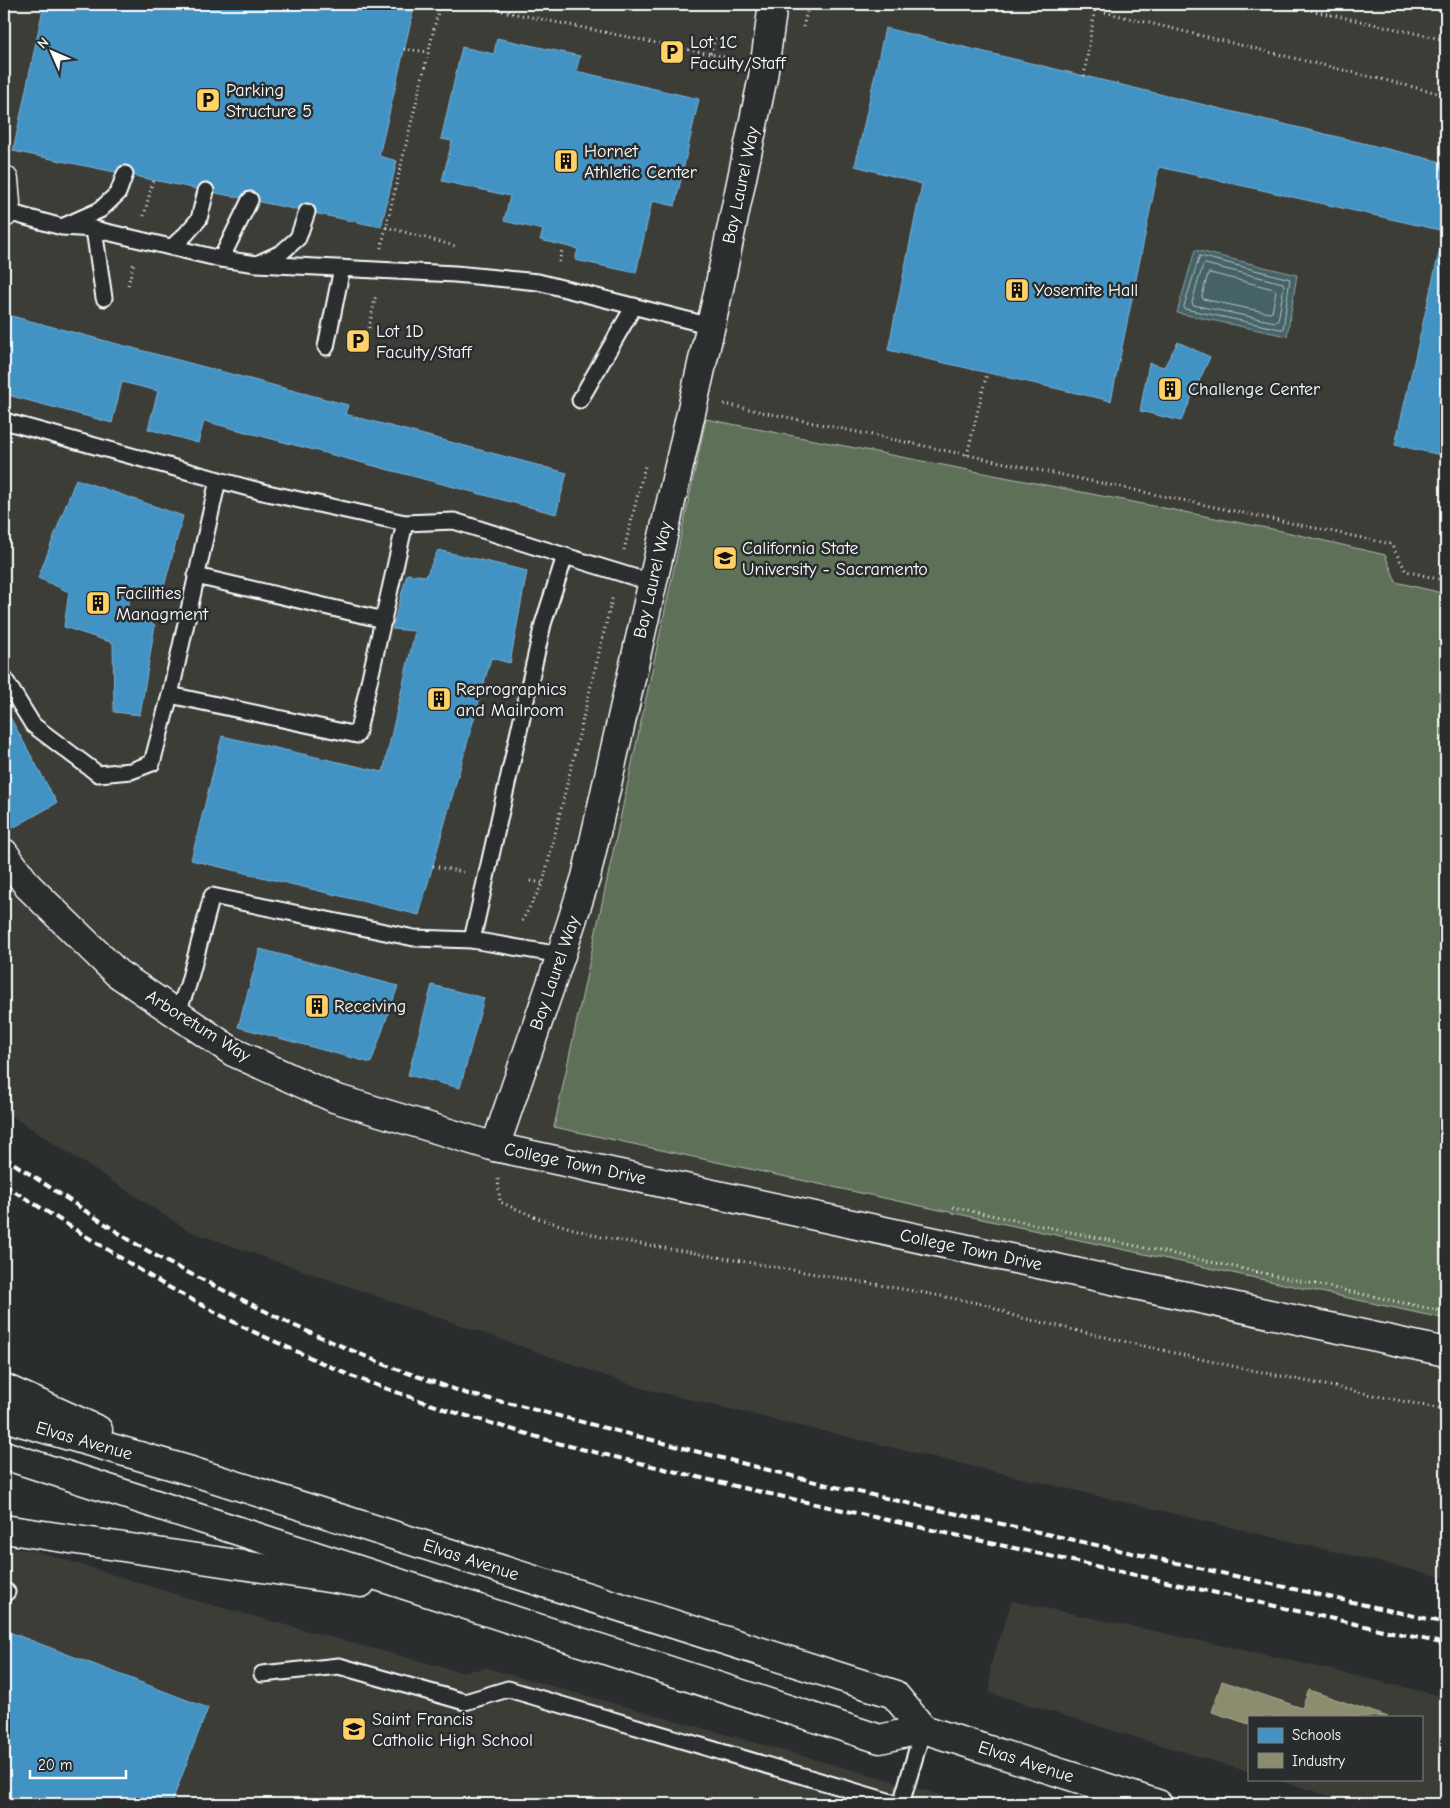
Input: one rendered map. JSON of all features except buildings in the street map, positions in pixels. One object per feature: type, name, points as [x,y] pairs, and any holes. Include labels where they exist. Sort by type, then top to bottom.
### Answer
[{"type":"main road","name":"Bay Laurel Way","points":[[495,1147],[586,877],[711,326],[763,77],[773,4]]},
{"type":"main road","points":[[4,180],[6,203],[4,212]]},
{"type":"main road","name":"Arboretum Way","points":[[4,853],[28,886],[117,973],[233,1052],[334,1098],[495,1147]]},
{"type":"main road","name":"College Town Drive","points":[[495,1147],[1446,1352]]},
{"type":"main road","points":[[4,1388],[191,1471]]},
{"type":"main road","name":"Elvas Avenue","points":[[4,1417],[191,1471],[894,1694],[923,1729]]},
{"type":"main road","name":"Elvas Avenue","points":[[4,1455],[880,1739],[923,1729],[1158,1804]]},
{"type":"main road","points":[[4,1529],[440,1595]]},
{"type":"lane","points":[[62,227],[100,210],[118,193],[125,174]]},
{"type":"lane","points":[[172,247],[199,219],[206,191]]},
{"type":"lane","points":[[221,259],[250,200]]},
{"type":"lane","points":[[4,212],[62,227],[94,229],[221,259],[257,264],[455,274],[538,282],[711,326]]},
{"type":"lane","points":[[257,264],[281,253],[298,238],[307,212]]},
{"type":"lane","points":[[94,229],[104,298]]},
{"type":"lane","points":[[326,347],[342,268]]},
{"type":"lane","points":[[580,400],[634,306]]},
{"type":"lane","points":[[4,421],[263,492],[405,522],[454,521],[653,583]]},
{"type":"lane","points":[[4,678],[33,725],[98,774],[132,771],[152,763],[170,695],[218,480]]},
{"type":"lane","points":[[170,695],[357,735],[405,522]]},
{"type":"lane","points":[[472,940],[544,624],[565,556]]},
{"type":"lane","points":[[196,576],[384,620]]},
{"type":"lane","points":[[177,1014],[188,985],[212,896],[414,938],[472,940],[561,955]]},
{"type":"lane","points":[[262,1674],[339,1666],[465,1702],[508,1689],[899,1804],[923,1729]]},
{"type":"path","points":[[380,253],[439,5],[427,4]]},
{"type":"path","points":[[468,4],[724,57],[722,64],[741,71]]},
{"type":"path","points":[[1071,4],[1446,94]]},
{"type":"path","points":[[1282,4],[1446,40]]},
{"type":"path","points":[[1084,76],[1095,9]]},
{"type":"path","points":[[710,54],[715,38]]},
{"type":"path","points":[[404,49],[428,52]]},
{"type":"path","points":[[143,218],[153,180]]},
{"type":"path","points":[[386,227],[455,246]]},
{"type":"path","points":[[558,269],[562,250]]},
{"type":"path","points":[[126,293],[135,256]]},
{"type":"path","points":[[368,328],[378,288]]},
{"type":"path","points":[[967,455],[987,373]]},
{"type":"path","points":[[695,398],[1391,544],[1406,571],[1446,581]]},
{"type":"path","points":[[522,921],[543,883],[648,457]]},
{"type":"path","points":[[433,866],[468,874]]},
{"type":"path","points":[[531,881],[543,883]]},
{"type":"path","points":[[495,1147],[500,1202],[540,1219],[601,1237],[988,1305],[1014,1316],[1170,1352],[1446,1410]]},
{"type":"path","points":[[953,1207],[1446,1312]]},
{"type":"shaded area","name":"California State University - Sacramento","points":[[4,4],[1446,4],[1446,1578],[641,1388],[189,1231],[4,1111]]},
{"type":"shaded area","name":"Saint Francis Catholic High School","points":[[4,1547],[40,1552],[201,1602],[460,1672],[487,1668],[907,1785],[968,1804],[4,1804]]},
{"type":"shaded area","points":[[1012,1601],[1276,1657],[1446,1697],[1446,1804],[1356,1804],[1277,1780],[1422,1780],[1422,1716],[1248,1716],[1248,1772],[990,1693],[990,1667]]},
{"type":"green space","points":[[706,419],[1282,531],[1385,555],[1396,582],[1446,594],[1446,1319],[554,1127]]},
{"type":"water","points":[[1195,250],[1297,275],[1287,336],[1177,313]]},
{"type":"railway","points":[[4,1157],[131,1241],[165,1261],[295,1326],[388,1366],[468,1394],[827,1485],[1446,1623]]},
{"type":"railway","points":[[4,1185],[161,1283],[243,1327],[351,1376],[447,1410],[561,1444],[739,1487],[1446,1644]]},
{"type":"place","name":"Lot 1C Faculty/Staff","points":[[672,52]]},
{"type":"place","name":"Parking Structure 5","points":[[208,100]]},
{"type":"place","name":"Hornet Athletic Center","points":[[566,161]]},
{"type":"place","name":"Yosemite Hall","points":[[1017,290]]},
{"type":"place","name":"Lot 1D Faculty/Staff","points":[[358,341]]},
{"type":"place","name":"Challenge Center","points":[[1170,389]]},
{"type":"place","name":"California State University - Sacramento","points":[[725,558]]},
{"type":"place","name":"Facilities Managment","points":[[98,603]]},
{"type":"place","name":"Reprographics and Mailroom","points":[[439,699]]},
{"type":"place","name":"Receiving","points":[[317,1006]]},
{"type":"place","name":"Saint Francis Catholic High School","points":[[354,1729]]}]
